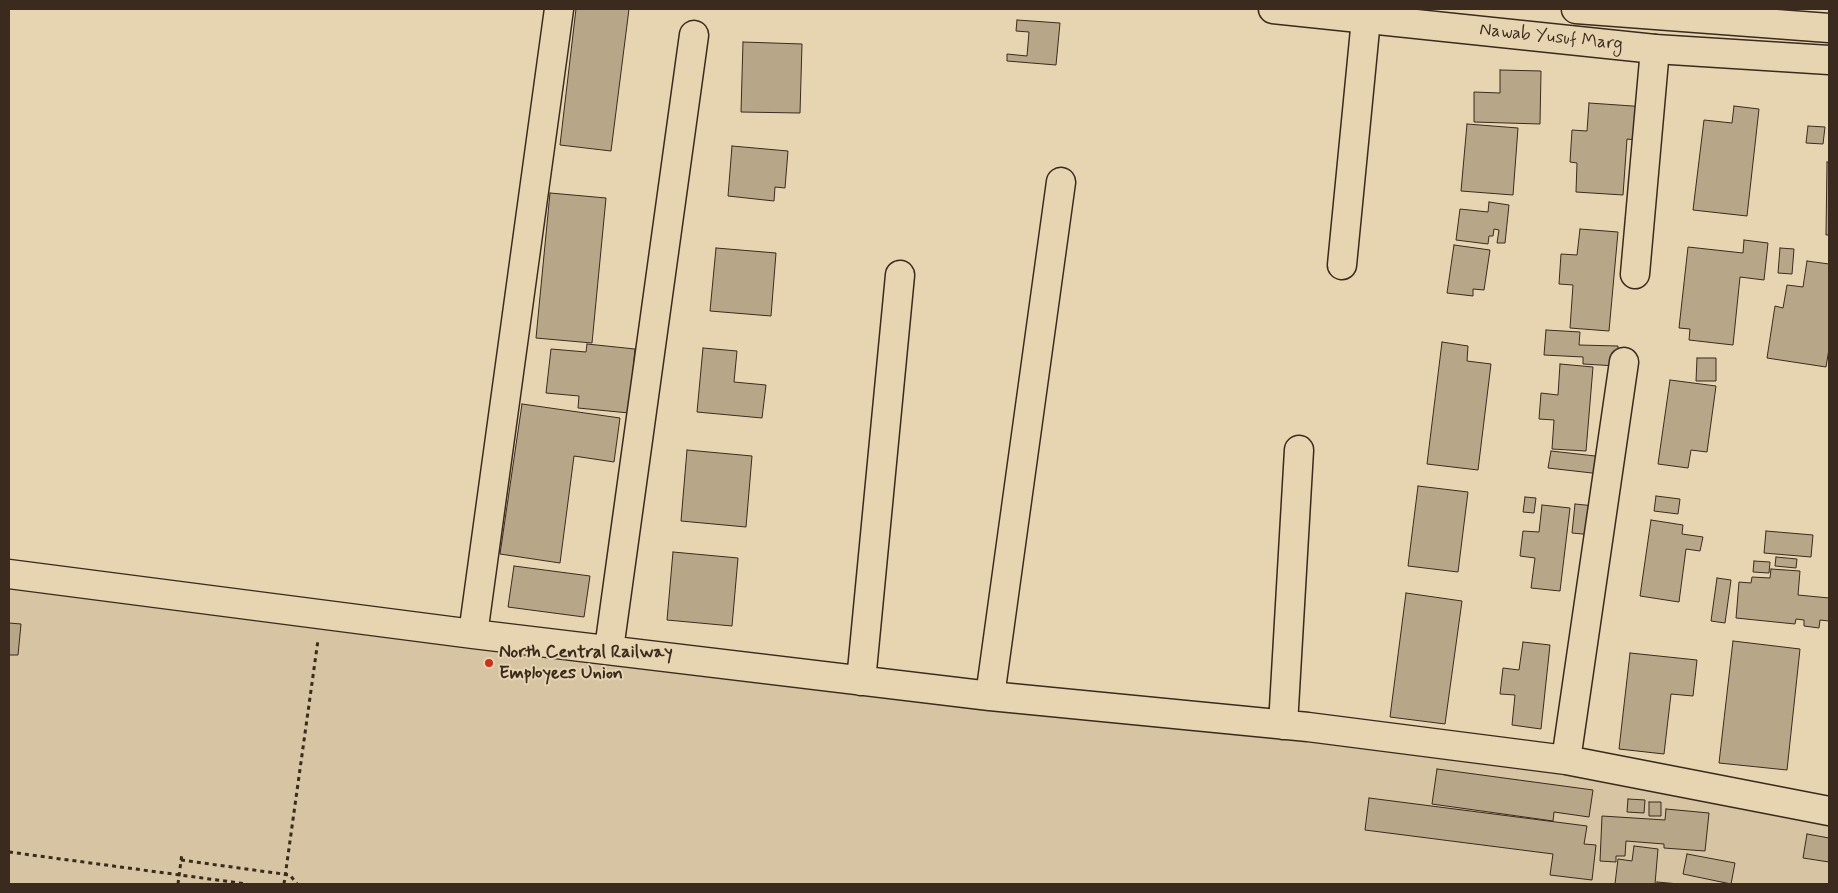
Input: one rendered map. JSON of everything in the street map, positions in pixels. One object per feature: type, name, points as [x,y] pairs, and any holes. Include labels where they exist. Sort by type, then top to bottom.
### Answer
[{"type":"street","points":[[473,634],[559,9]]},
{"type":"street","name":"Nawab Yusuf Marg","points":[[1274,9],[1655,48],[1829,60]]},
{"type":"street","name":"Nawab Yusuf Marg","points":[[1581,9],[1829,28]]},
{"type":"street","points":[[1342,265],[1366,19]]},
{"type":"street","points":[[610,649],[694,35]]},
{"type":"street","points":[[1634,274],[1655,48]]},
{"type":"street","points":[[990,696],[1062,182]]},
{"type":"street","points":[[861,681],[900,275]]},
{"type":"street","points":[[1566,760],[1624,362]]},
{"type":"street","points":[[1283,725],[1300,450]]},
{"type":"street","points":[[9,574],[473,634],[610,649],[861,681],[990,696],[1308,727],[1566,760],[1829,811]]},
{"type":"path","points":[[284,884],[318,640]]},
{"type":"path","points":[[9,852],[247,884]]},
{"type":"path","points":[[178,884],[182,853]]},
{"type":"path","points":[[181,860],[290,875],[297,884]]},
{"type":"shaded area","points":[[9,578],[1505,761],[1829,823],[1829,884],[9,884]]},
{"type":"building","points":[[576,9],[629,9],[611,151],[560,145]]},
{"type":"building","points":[[1017,20],[1060,23],[1056,65],[1007,61],[1007,54],[1027,56],[1029,32],[1016,31]]},
{"type":"building","points":[[743,42],[802,44],[800,113],[741,112]]},
{"type":"building","points":[[1500,70],[1541,71],[1540,124],[1474,122],[1474,92],[1500,93]]},
{"type":"building","points":[[1589,103],[1647,107],[1645,141],[1627,139],[1623,195],[1576,192],[1577,163],[1570,162],[1572,130],[1587,131]]},
{"type":"building","points":[[1734,106],[1759,109],[1747,216],[1693,210],[1704,120],[1732,123]]},
{"type":"building","points":[[1467,124],[1518,128],[1513,195],[1461,191]]},
{"type":"building","points":[[1808,126],[1825,127],[1823,144],[1806,143]]},
{"type":"building","points":[[732,146],[788,151],[785,188],[775,187],[774,201],[728,196]]},
{"type":"building","points":[[1827,162],[1829,162],[1829,235],[1826,235]]},
{"type":"building","points":[[550,193],[606,198],[592,343],[536,338]]},
{"type":"building","points":[[1489,202],[1509,205],[1505,243],[1497,243],[1499,230],[1494,229],[1493,236],[1489,236],[1488,244],[1456,240],[1460,209],[1488,212]]},
{"type":"building","points":[[1580,229],[1618,232],[1609,331],[1570,328],[1573,285],[1559,284],[1561,254],[1577,255]]},
{"type":"building","points":[[1744,240],[1768,243],[1764,280],[1740,277],[1733,345],[1689,340],[1690,329],[1679,328],[1688,247],[1743,253]]},
{"type":"building","points":[[1454,245],[1490,250],[1484,290],[1473,289],[1473,296],[1447,293]]},
{"type":"building","points":[[716,248],[776,253],[771,316],[710,311]]},
{"type":"building","points":[[1780,248],[1794,249],[1792,274],[1778,273]]},
{"type":"building","points":[[1807,261],[1829,264],[1829,349],[1826,367],[1767,358],[1775,306],[1783,308],[1787,285],[1803,287]]},
{"type":"building","points":[[1546,330],[1580,332],[1579,345],[1618,346],[1617,366],[1583,364],[1583,357],[1544,355]]},
{"type":"building","points":[[1442,342],[1468,346],[1467,361],[1491,364],[1478,470],[1427,464]]},
{"type":"building","points":[[587,344],[635,349],[629,413],[578,408],[579,396],[546,393],[551,349],[586,352]]},
{"type":"building","points":[[703,348],[737,351],[734,382],[766,385],[762,418],[697,412]]},
{"type":"building","points":[[1697,358],[1716,358],[1716,381],[1696,381]]},
{"type":"building","points":[[1560,364],[1593,367],[1586,451],[1552,449],[1554,420],[1539,419],[1541,393],[1558,395]]},
{"type":"building","points":[[1670,380],[1716,386],[1707,452],[1691,450],[1688,468],[1658,464]]},
{"type":"building","points":[[522,404],[620,418],[614,462],[574,456],[560,563],[500,554]]},
{"type":"building","points":[[687,450],[752,456],[746,527],[681,521]]},
{"type":"building","points":[[1551,451],[1604,457],[1601,474],[1548,468]]},
{"type":"building","points":[[1418,486],[1468,492],[1458,572],[1408,566]]},
{"type":"building","points":[[1656,496],[1680,499],[1678,514],[1654,511]]},
{"type":"building","points":[[1525,497],[1536,498],[1534,513],[1523,512]]},
{"type":"building","points":[[1575,504],[1595,506],[1593,535],[1572,533]]},
{"type":"building","points":[[1542,505],[1570,508],[1560,591],[1531,588],[1535,558],[1520,556],[1523,531],[1539,532]]},
{"type":"building","points":[[1651,520],[1683,525],[1682,534],[1703,537],[1700,551],[1686,549],[1679,602],[1640,596]]},
{"type":"building","points":[[1766,531],[1813,535],[1811,557],[1764,553]]},
{"type":"building","points":[[673,552],[738,558],[732,626],[667,620]]},
{"type":"building","points":[[1776,557],[1797,559],[1796,568],[1775,566]]},
{"type":"building","points":[[1754,561],[1770,562],[1769,573],[1753,572]]},
{"type":"building","points":[[514,566],[590,576],[584,617],[508,607]]},
{"type":"building","points":[[1771,569],[1800,571],[1798,595],[1829,598],[1829,621],[1820,620],[1819,628],[1804,626],[1804,620],[1796,619],[1795,624],[1736,618],[1739,582],[1751,583],[1752,577],[1770,578]]},
{"type":"building","points":[[1717,578],[1731,580],[1725,623],[1711,621]]},
{"type":"building","points":[[1406,593],[1462,601],[1445,724],[1390,717]]},
{"type":"building","points":[[9,623],[21,624],[18,655],[9,655]]},
{"type":"building","points":[[1733,641],[1800,649],[1787,770],[1719,763]]},
{"type":"building","points":[[1523,642],[1550,645],[1541,729],[1512,725],[1515,695],[1500,694],[1503,668],[1519,670]]},
{"type":"building","points":[[1630,653],[1697,660],[1693,696],[1671,694],[1664,754],[1619,749]]},
{"type":"building","points":[[1437,769],[1593,790],[1589,817],[1554,812],[1553,821],[1432,804]]},
{"type":"building","points":[[1369,798],[1587,826],[1584,844],[1596,845],[1592,880],[1550,875],[1553,854],[1365,830]]},
{"type":"building","points":[[1628,799],[1645,800],[1644,813],[1627,812]]},
{"type":"building","points":[[1649,802],[1661,802],[1661,816],[1649,816]]},
{"type":"building","points":[[1666,809],[1709,813],[1705,851],[1664,848],[1664,844],[1626,841],[1625,856],[1616,856],[1616,862],[1600,861],[1602,816],[1665,820]]},
{"type":"building","points":[[1807,834],[1829,838],[1829,862],[1803,858]]},
{"type":"building","points":[[1634,846],[1658,849],[1655,884],[1615,884],[1618,859],[1632,861]]},
{"type":"building","points":[[1687,854],[1735,863],[1731,884],[1683,874]]},
{"type":"building","points":[[1657,882],[1679,884],[1657,884]]},
{"type":"place","name":"North Central Railway Employees Union","points":[[489,663]]}]
